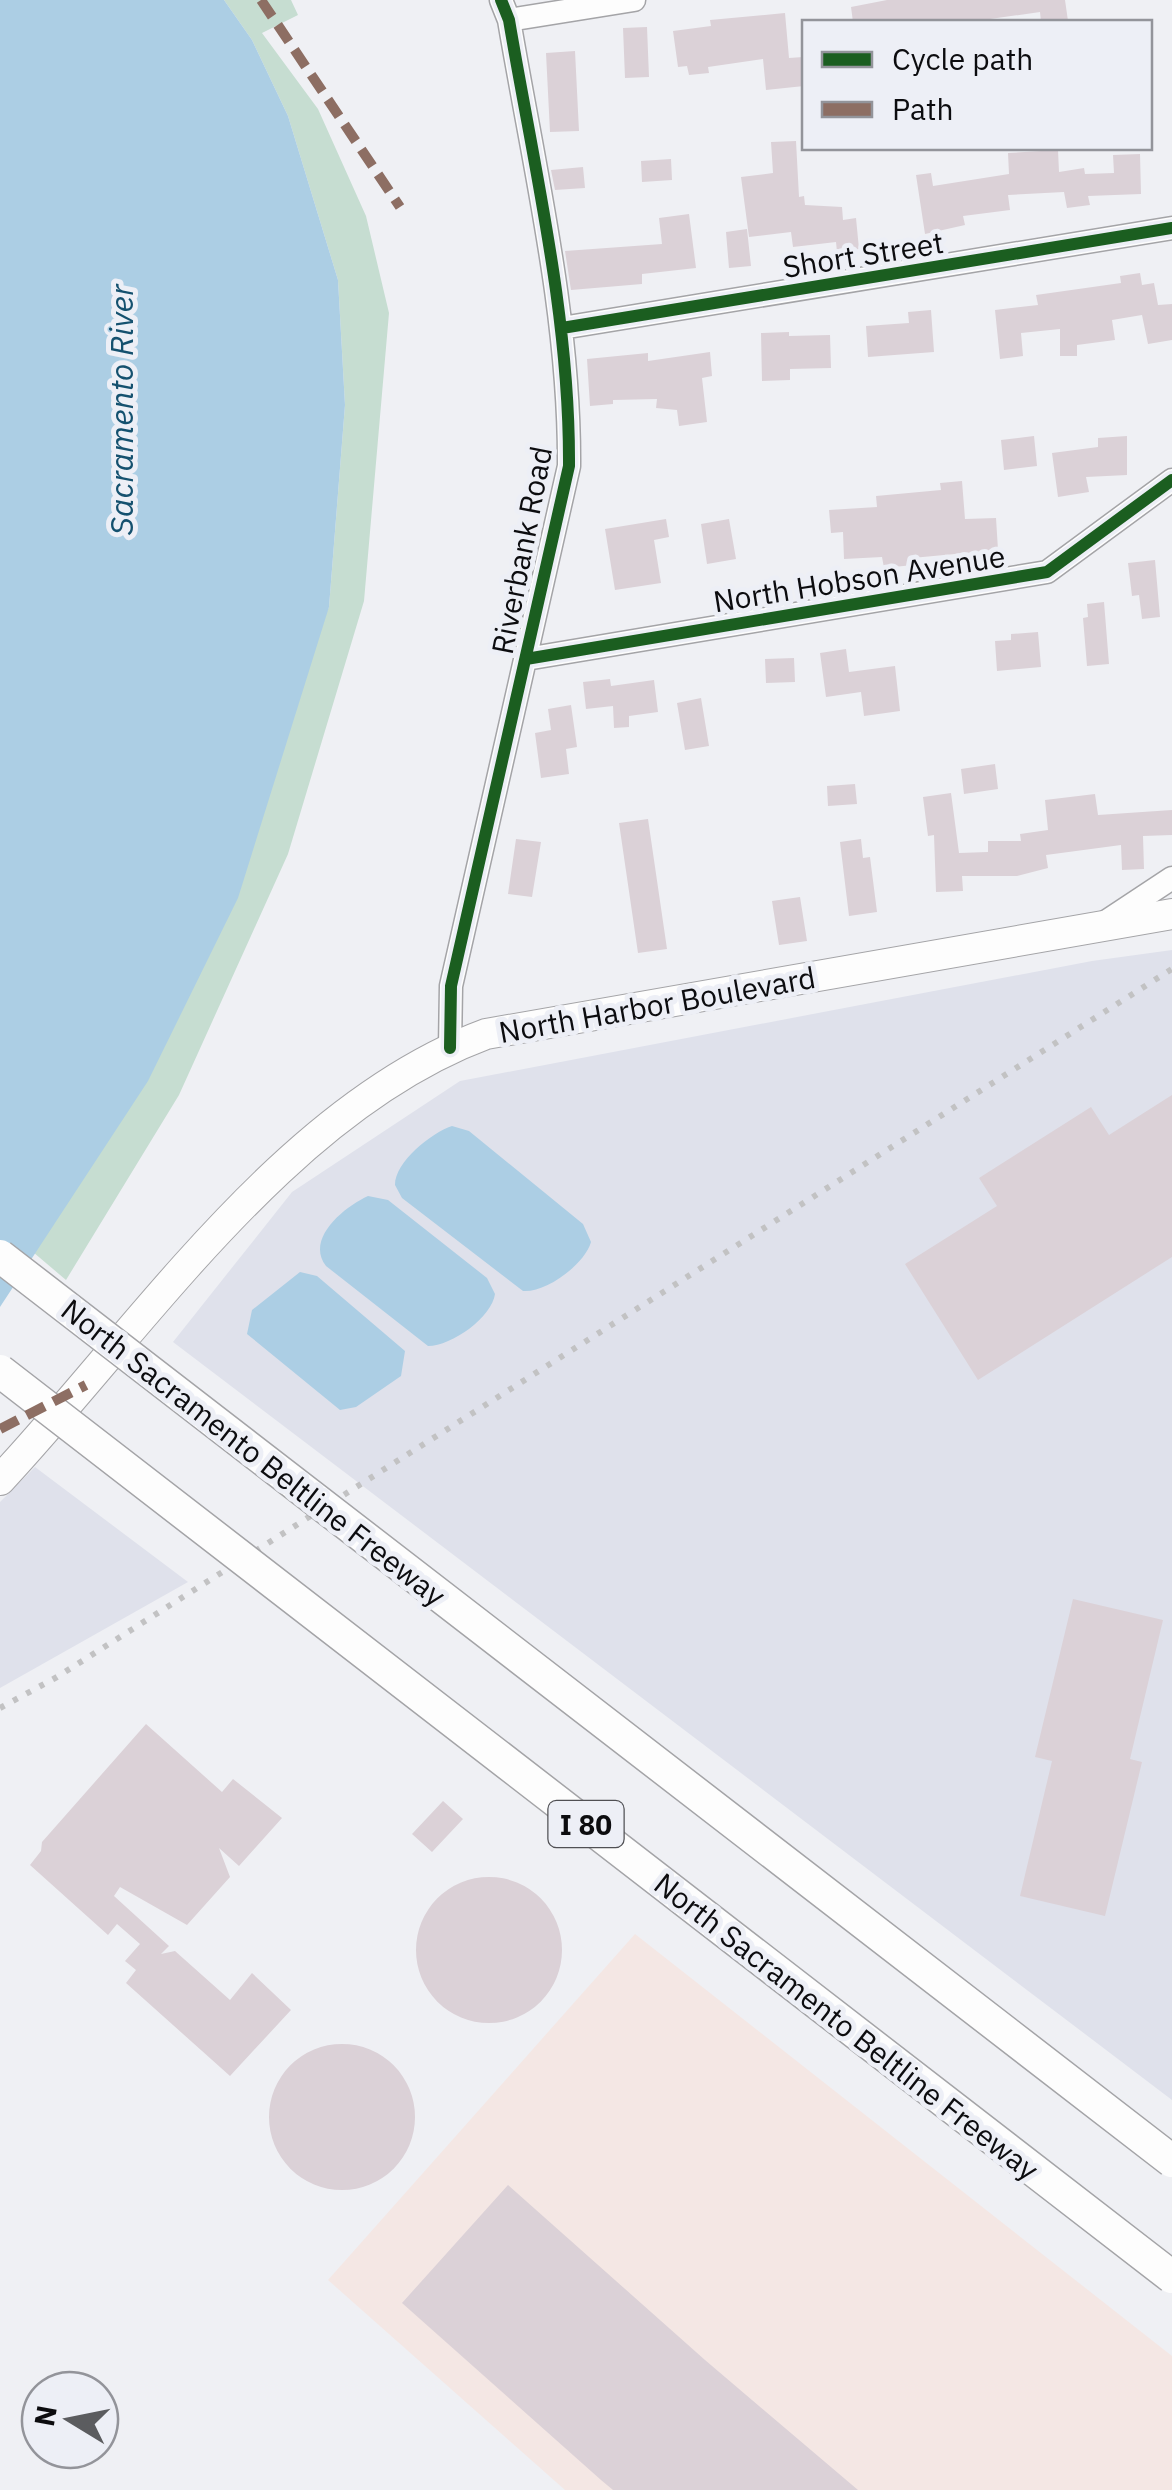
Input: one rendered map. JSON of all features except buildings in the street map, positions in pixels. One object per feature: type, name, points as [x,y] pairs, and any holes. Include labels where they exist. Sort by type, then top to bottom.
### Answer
[{"type":"highway","name":"North Sacramento Beltline Freeway","points":[[0,1256],[1172,2161]]},
{"type":"highway","name":"North Sacramento Beltline Freeway","points":[[0,1371],[1172,2277]]},
{"type":"main road","name":"North Harbor Boulevard","points":[[0,1480],[293,1156],[367,1098],[450,1048],[486,1034],[1172,914]]},
{"type":"street","points":[[505,10],[634,0]]},
{"type":"street","name":"Riverbank Road","points":[[450,1048],[451,986],[568,466],[569,400],[562,328],[505,10]]},
{"type":"street","name":"Short Street","points":[[562,328],[1172,228]]},
{"type":"street","name":"North Hobson Avenue","points":[[526,659],[1047,572],[1172,480]]},
{"type":"street","points":[[1100,926],[1172,878]]},
{"type":"shaded area","points":[[1172,950],[1172,2100],[173,1342],[292,1192],[460,1081],[1092,961]]},
{"type":"shaded area","points":[[35,1467],[188,1582],[0,1688],[0,1502]]},
{"type":"shaded area","points":[[635,1934],[1172,2356],[1172,2490],[565,2490],[328,2280]]},
{"type":"green space","points":[[224,0],[291,0],[298,15],[262,33],[318,109],[366,216],[389,313],[364,601],[288,854],[179,1095],[66,1280],[20,1241],[329,607],[345,405],[338,280],[288,116],[252,40]]},
{"type":"water","name":"Sacramento River","points":[[0,0],[224,0],[252,40],[288,116],[338,280],[345,405],[329,607],[238,898],[148,1081],[0,1307]]},
{"type":"water","points":[[452,1126],[469,1131],[583,1224],[591,1242],[581,1259],[563,1276],[523,1291],[402,1198],[395,1185],[407,1158],[434,1135]]},
{"type":"water","points":[[368,1196],[388,1200],[487,1278],[495,1294],[479,1321],[448,1341],[428,1346],[326,1266],[320,1245],[330,1225]]},
{"type":"water","points":[[300,1272],[317,1276],[405,1351],[401,1376],[356,1407],[340,1410],[247,1334],[252,1310]]},
{"type":"railway","points":[[0,1708],[57,1677],[1172,969]]},
{"type":"marked path","points":[[261,0],[400,207]]},
{"type":"marked path","points":[[0,1429],[86,1385]]},
{"type":"cycle path","points":[[450,1048],[451,986],[569,466],[557,298],[509,20],[501,0]]},
{"type":"cycle path","points":[[562,328],[1172,228]]},
{"type":"cycle path","points":[[526,659],[1047,572],[1172,480]]}]
